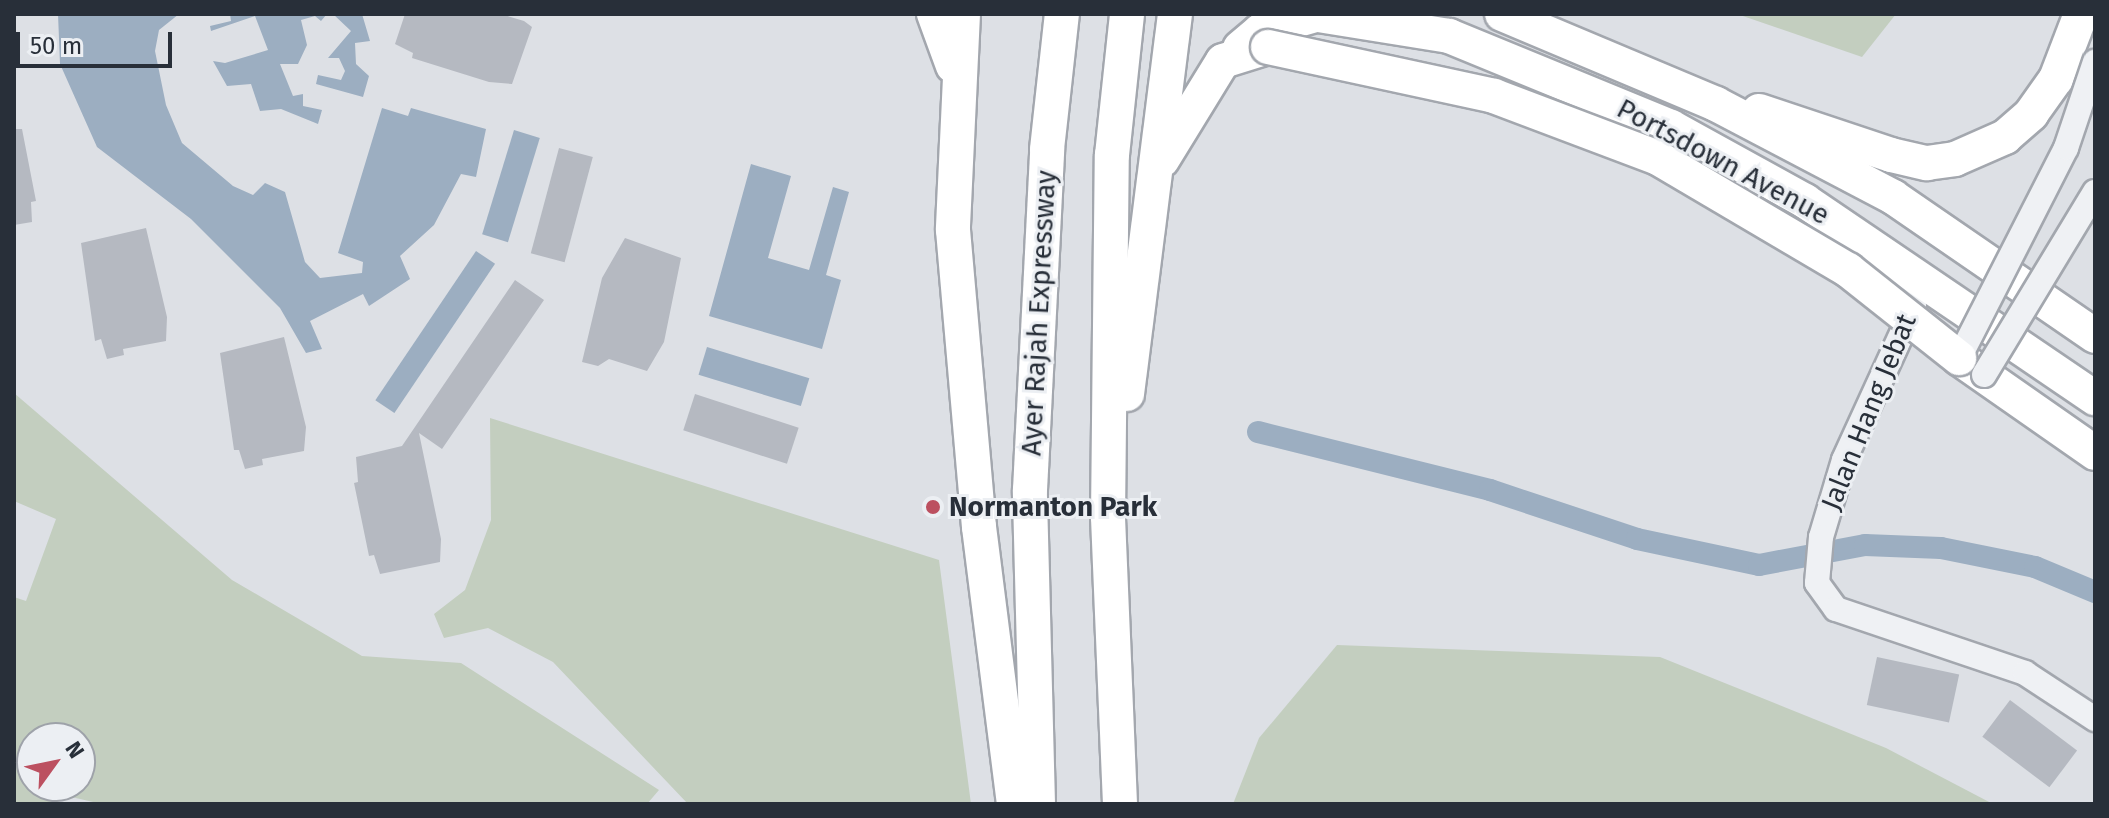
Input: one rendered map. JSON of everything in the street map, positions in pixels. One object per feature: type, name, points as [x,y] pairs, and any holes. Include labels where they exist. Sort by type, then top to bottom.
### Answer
[{"type":"highway","points":[[934,14],[957,78]]},
{"type":"highway","points":[[963,14],[957,78],[953,230],[961,336],[1014,804]]},
{"type":"highway","name":"Ayer Rajah Expressway","points":[[1038,804],[1030,490],[1047,149],[1062,14]]},
{"type":"highway","points":[[1120,804],[1108,517],[1112,155],[1127,14]]},
{"type":"highway","points":[[1108,517],[1141,300],[1175,14]]},
{"type":"highway","points":[[1154,174],[1223,61],[1260,31],[1314,14]]},
{"type":"highway","name":"Portsdown Avenue","points":[[1314,14],[1449,36],[1510,57],[1671,127],[1805,201],[2095,398]]},
{"type":"highway","points":[[1716,104],[1766,112],[1891,155],[1927,163],[1955,159],[2005,137],[2031,114],[2056,79],[2081,14]]},
{"type":"highway","name":"Portsdown Avenue","points":[[1514,17],[1716,104],[1893,197],[2095,336]]},
{"type":"highway","points":[[1223,61],[1268,47],[1494,96],[1658,158],[1848,270],[1972,366],[2095,453]]},
{"type":"street","points":[[1972,366],[2066,148],[2095,62]]},
{"type":"street","points":[[1972,366],[2095,192]]},
{"type":"street","name":"Jalan Hang Jebat","points":[[1896,265],[1913,292],[1914,307],[1844,460],[1821,537],[1817,583],[1836,609],[2025,673],[2095,719]]},
{"type":"street","points":[[1914,307],[1929,300],[1957,305]]},
{"type":"green space","points":[[1737,14],[1896,14],[1862,57]]},
{"type":"green space","points":[[14,393],[232,580],[362,656],[461,663],[659,790],[647,804],[102,804],[93,802],[96,802],[96,722],[16,722],[16,802],[57,802],[14,804],[14,597],[26,601],[56,519],[14,501]]},
{"type":"green space","points":[[490,418],[939,560],[971,804],[688,804],[553,662],[488,628],[444,638],[434,614],[465,590],[491,520]]},
{"type":"green space","points":[[1337,645],[1660,657],[1886,748],[1993,804],[1233,804],[1259,738]]},
{"type":"water","points":[[58,14],[179,14],[159,30],[155,51],[166,105],[182,143],[233,186],[253,195],[265,183],[285,192],[305,262],[320,278],[362,273],[363,262],[338,253],[382,108],[408,116],[411,108],[486,129],[476,177],[461,174],[434,225],[400,256],[410,279],[369,306],[363,294],[310,321],[322,349],[306,353],[280,308],[191,219],[97,147],[60,64]]},
{"type":"water","points":[[230,14],[327,14],[321,21],[315,16],[301,20],[307,45],[298,64],[280,64],[293,96],[303,94],[303,106],[322,110],[318,124],[281,109],[260,111],[251,84],[227,86],[213,61],[225,63],[268,50],[255,16],[211,31],[210,26],[231,21]]},
{"type":"water","points":[[333,14],[362,14],[370,41],[355,43],[356,64],[369,76],[363,97],[316,84],[318,75],[341,80],[345,71],[339,58],[328,58],[351,31]]},
{"type":"water","points":[[514,130],[540,138],[508,242],[482,234]]},
{"type":"water","points":[[751,164],[791,176],[768,258],[809,270],[833,187],[849,192],[826,275],[841,280],[822,349],[709,316]]},
{"type":"water","points":[[476,251],[495,264],[394,413],[375,400]]},
{"type":"water","points":[[707,347],[809,378],[801,406],[699,375]]},
{"type":"building","points":[[405,14],[501,14],[524,21],[532,27],[512,84],[489,82],[412,58],[413,53],[395,44]]},
{"type":"building","points":[[14,129],[22,129],[36,201],[31,202],[32,222],[14,225]]},
{"type":"building","points":[[559,148],[593,157],[565,262],[531,253]]},
{"type":"building","points":[[146,228],[167,317],[166,341],[123,349],[124,355],[107,359],[101,339],[95,341],[81,243]]},
{"type":"building","points":[[625,238],[681,258],[664,342],[647,371],[609,359],[598,366],[582,362],[602,278]]},
{"type":"building","points":[[515,280],[544,300],[442,449],[419,433],[441,539],[440,562],[380,574],[374,555],[369,556],[354,483],[358,482],[356,457],[402,446]]},
{"type":"building","points":[[284,337],[306,427],[304,451],[262,459],[263,465],[245,469],[239,450],[234,450],[220,353]]},
{"type":"building","points":[[695,394],[799,428],[787,464],[683,430]]},
{"type":"building","points":[[1877,657],[1959,674],[1949,722],[1867,705]]},
{"type":"building","points":[[2010,700],[2077,751],[2049,787],[1982,737]]},
{"type":"waterway","points":[[1258,432],[1490,490],[1637,539],[1759,565],[1865,545],[1941,548],[2035,567],[2095,592]]},
{"type":"place","name":"Normanton Park","points":[[933,507]]}]
